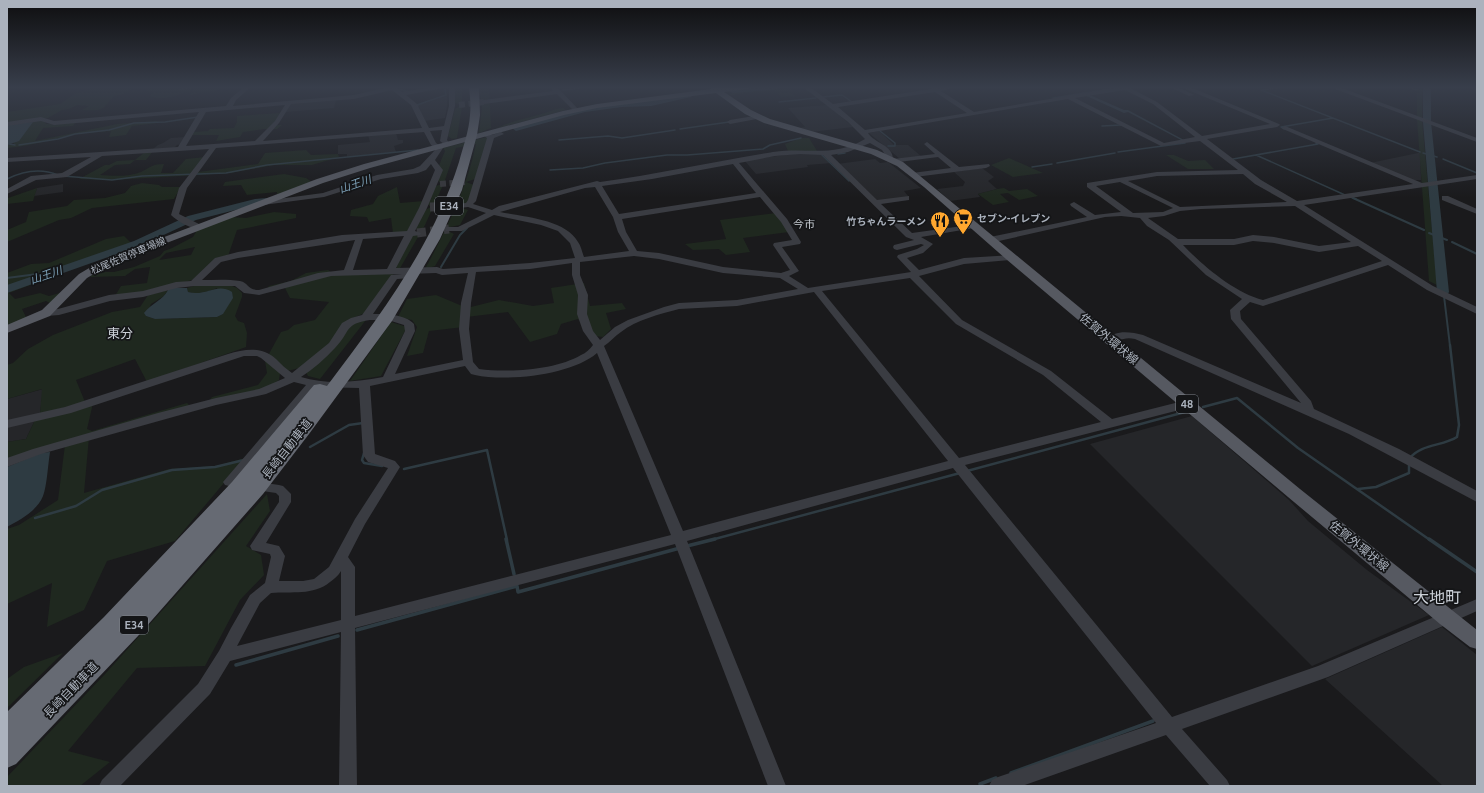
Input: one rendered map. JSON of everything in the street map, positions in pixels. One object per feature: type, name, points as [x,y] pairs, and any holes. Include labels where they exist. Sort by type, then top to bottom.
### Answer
[{"type":"highway","name":"長崎自動車道","points":[[466,124],[467,141]]},
{"type":"highway","name":"長崎自動車道","points":[[7,729],[248,488],[303,430],[375,319],[415,263],[467,141],[472,124]]},
{"type":"highway","name":"長崎自動車道","points":[[7,755],[130,629],[248,488]]},
{"type":"main road","points":[[440,147],[488,136],[529,124]]},
{"type":"main road","name":"佐賀外環状線","points":[[776,124],[857,147],[892,160],[915,175],[1010,257],[1187,404],[1477,641]]},
{"type":"main road","name":"松尾佐賀停車場線","points":[[7,330],[46,313],[83,276],[95,268],[189,223],[263,202],[367,166],[440,147]]},
{"type":"street","points":[[181,148],[195,124]]},
{"type":"street","points":[[257,143],[275,124]]},
{"type":"street","points":[[422,124],[432,144],[440,147]]},
{"type":"street","points":[[263,202],[324,195],[380,177],[415,171],[423,168],[440,147],[448,124]]},
{"type":"street","points":[[854,124],[864,132],[869,140],[880,145],[888,153],[892,160],[944,148]]},
{"type":"street","points":[[864,132],[912,124]]},
{"type":"street","points":[[1121,124],[1163,145],[1277,125],[1275,124]]},
{"type":"street","points":[[1181,124],[1258,182],[1430,288],[1477,311]]},
{"type":"street","points":[[1265,124],[1270,126]]},
{"type":"street","points":[[1431,124],[1477,140]]},
{"type":"street","points":[[7,160],[447,128]]},
{"type":"street","points":[[1285,128],[1412,182],[1424,185]]},
{"type":"street","points":[[468,205],[472,201],[474,182],[489,148],[488,136],[501,134]]},
{"type":"street","points":[[449,229],[459,228],[493,212],[520,203],[597,183],[652,176],[789,152],[825,153],[846,151],[869,140]]},
{"type":"street","points":[[189,223],[175,215],[184,188],[212,150],[213,146]]},
{"type":"street","points":[[932,150],[958,170]]},
{"type":"street","points":[[825,153],[876,203],[913,236],[929,244],[926,248],[901,256],[914,275],[949,314],[959,322],[1047,373],[1110,424]]},
{"type":"street","points":[[7,192],[34,178],[62,176],[101,154]]},
{"type":"street","points":[[390,271],[427,208],[437,184],[439,170],[431,160]]},
{"type":"street","points":[[734,161],[784,221],[797,242],[777,245],[795,271],[782,276]]},
{"type":"street","points":[[915,175],[986,166]]},
{"type":"street","points":[[1131,215],[1090,185],[1157,174],[1245,172]]},
{"type":"street","points":[[990,240],[1112,214],[1142,216],[1164,214],[1179,209],[1208,206],[1295,204],[1477,177]]},
{"type":"street","points":[[1121,180],[1136,188],[1164,199],[1179,209]]},
{"type":"street","points":[[597,183],[617,217],[624,237],[634,253]]},
{"type":"street","points":[[617,217],[762,194]]},
{"type":"street","points":[[876,203],[906,198]]},
{"type":"street","points":[[1445,198],[1477,212]]},
{"type":"street","points":[[1074,204],[1093,217]]},
{"type":"street","points":[[460,206],[468,205],[537,221],[561,229],[574,242],[578,259],[576,275],[583,295],[584,319],[588,331],[599,346],[682,545],[776,786]]},
{"type":"street","points":[[1142,216],[1150,225],[1176,242],[1206,271],[1248,299],[1264,303],[1388,262]]},
{"type":"street","points":[[913,236],[974,226]]},
{"type":"street","points":[[194,283],[212,264],[226,258],[257,250],[360,236],[413,233]]},
{"type":"street","points":[[348,272],[360,236]]},
{"type":"street","points":[[1176,242],[1234,242],[1253,238],[1274,240],[1319,249],[1359,243]]},
{"type":"street","points":[[896,247],[922,241]]},
{"type":"street","points":[[375,319],[394,277],[436,274],[442,272],[471,271],[496,267],[530,266],[634,253],[660,256],[723,270],[782,276],[811,290],[956,463],[1169,726],[1221,786]]},
{"type":"street","points":[[471,271],[472,273],[466,302],[464,329],[468,362],[475,372],[520,374],[569,365],[586,357],[618,329],[631,322],[667,309],[690,305],[737,303],[811,290],[914,275],[964,261],[1010,257]]},
{"type":"street","points":[[46,313],[59,312],[101,299],[144,294],[176,285],[194,283],[235,283],[240,284],[247,292],[255,292],[280,288],[315,276],[348,272],[437,270],[442,272]]},
{"type":"street","points":[[1248,299],[1235,310],[1236,319],[1307,403],[1309,411]]},
{"type":"street","points":[[7,463],[42,449],[80,440],[208,403],[269,389],[292,377],[311,364],[333,344],[347,324],[375,319],[396,318],[409,324],[410,331],[387,380]]},
{"type":"street","points":[[1111,340],[1115,336],[1125,334],[1139,337],[1309,411],[1410,460],[1477,497]]},
{"type":"street","points":[[7,424],[67,410],[240,354],[255,353],[266,356],[282,372],[292,377],[313,383],[349,385],[387,380],[468,362]]},
{"type":"street","points":[[271,587],[278,556],[274,550],[257,546],[285,502],[285,494],[279,489],[229,482],[313,383]]},
{"type":"street","points":[[108,786],[204,689],[225,656],[255,599],[266,589],[271,587],[303,587],[318,584],[334,570],[360,522],[394,467],[391,464],[372,459],[369,456],[364,384]]},
{"type":"street","points":[[225,656],[347,625],[682,545],[827,499],[956,463],[1187,404]]},
{"type":"street","points":[[341,558],[348,567],[348,786]]},
{"type":"street","points":[[998,786],[1322,672],[1477,605]]},
{"type":"shaded area","points":[[32,124],[19,141],[7,145],[7,125]]},
{"type":"shaded area","points":[[74,124],[73,126],[43,128],[35,141],[117,124],[149,124],[132,126],[126,135],[109,137],[111,131],[85,133],[7,148],[7,145],[14,144],[7,125]]},
{"type":"shaded area","points":[[236,124],[282,125],[277,129],[243,132],[240,137],[216,141],[219,135],[192,135],[194,132],[208,131],[210,129],[234,128]]},
{"type":"shaded area","points":[[451,124],[459,124],[457,138],[452,139],[448,136]]},
{"type":"shaded area","points":[[480,124],[491,124],[491,128],[479,133]]},
{"type":"shaded area","points":[[506,124],[514,124],[495,129]]},
{"type":"shaded area","points":[[802,124],[850,124],[853,127],[811,132],[797,128],[805,127]]},
{"type":"shaded area","points":[[1151,124],[1154,124],[1184,140],[1181,140]]},
{"type":"shaded area","points":[[1417,124],[1422,124],[1437,285],[1429,281]]},
{"type":"shaded area","points":[[879,131],[894,145],[908,145],[922,157],[900,159],[869,133]]},
{"type":"shaded area","points":[[396,133],[398,140],[403,140],[403,143],[394,146],[396,152],[347,157],[347,154],[338,154],[338,145],[370,142],[368,135]]},
{"type":"shaded area","points":[[186,137],[182,144],[177,145],[174,148],[153,149],[171,138]]},
{"type":"shaded area","points":[[487,137],[489,139],[475,179],[466,182],[474,185],[468,202],[459,207],[468,210],[460,225],[450,227],[448,231],[454,234],[435,266],[425,269],[455,208],[467,177],[476,144],[456,148],[444,183],[425,225],[399,270],[395,266],[410,238],[419,232],[415,227],[423,211],[431,207],[427,204],[433,187],[442,184],[437,180],[438,168],[445,151],[443,148]]},
{"type":"shaded area","points":[[801,138],[809,138],[817,151],[788,151],[785,144]]},
{"type":"shaded area","points":[[306,150],[311,155],[338,154],[339,157],[312,165],[274,165],[230,173],[112,180],[79,179],[105,165],[109,165],[117,161],[135,160],[130,164],[115,165],[100,175],[131,175],[160,164],[164,164],[161,173],[173,173],[186,159],[205,157],[193,172],[258,164],[265,153]]},
{"type":"shaded area","points":[[153,151],[146,160],[135,160],[145,152]]},
{"type":"shaded area","points":[[803,153],[822,154],[832,163],[807,165],[808,167],[756,174],[744,160]]},
{"type":"shaded area","points":[[1420,153],[1421,180],[1412,180],[1370,163]]},
{"type":"shaded area","points":[[1166,155],[1174,155],[1188,161],[1205,160],[1214,169],[1188,169]]},
{"type":"shaded area","points":[[1009,158],[1043,173],[1013,177],[991,165]]},
{"type":"shaded area","points":[[875,159],[880,163],[888,162],[921,188],[904,191],[909,197],[876,202],[837,164]]},
{"type":"shaded area","points":[[982,168],[994,177],[988,181],[997,189],[978,194],[980,197],[950,201],[937,189],[963,186],[965,182],[954,172]]},
{"type":"shaded area","points":[[284,174],[306,178],[312,182],[277,195],[277,192],[247,195],[241,185],[223,186],[225,182]]},
{"type":"shaded area","points":[[142,183],[159,185],[162,187],[181,187],[174,199],[92,208],[71,218],[59,220],[7,242],[7,230],[26,222],[29,212],[67,206],[74,200],[105,198],[125,193],[131,186]]},
{"type":"shaded area","points":[[63,184],[63,192],[34,196],[37,188]]},
{"type":"shaded area","points":[[397,187],[400,203],[424,201],[407,232],[393,233],[391,218],[369,222],[367,217],[350,216],[351,210],[373,204],[378,196]]},
{"type":"shaded area","points":[[37,188],[33,201],[7,204],[8,198]]},
{"type":"shaded area","points":[[1004,188],[1009,191],[1027,189],[1038,196],[1019,200],[1008,193],[1000,194],[1009,202],[993,205],[978,194]]},
{"type":"shaded area","points":[[274,212],[296,214],[296,218],[237,230],[228,256],[196,279],[142,293],[115,296],[121,286],[147,283],[150,267],[135,269],[125,276],[90,277],[95,272],[114,272],[134,267],[160,256],[164,251],[193,237],[197,230],[231,217],[246,218]],"holes":[[[195,247],[191,255],[159,260],[166,253]]]},
{"type":"shaded area","points":[[776,213],[789,232],[743,238],[750,252],[726,255],[719,249],[693,250],[685,244],[726,239],[720,220]]},
{"type":"shaded area","points":[[124,236],[132,244],[7,287],[7,273],[31,264],[49,263],[106,239]]},
{"type":"shaded area","points":[[328,270],[331,272],[385,270],[394,275],[365,313],[348,320],[366,320],[320,379],[308,376],[303,367],[280,373],[279,380],[266,389],[209,401],[212,397],[258,385],[267,373],[265,361],[281,332],[288,330],[294,325],[315,320],[329,302],[290,298],[284,286],[267,289],[269,286],[291,281],[306,273]]},
{"type":"shaded area","points":[[51,275],[54,276],[9,293],[15,299],[40,293],[49,296],[63,292],[52,304],[46,301],[22,309],[27,319],[7,326],[7,290]]},
{"type":"shaded area","points":[[584,283],[590,306],[622,303],[626,309],[606,313],[611,329],[603,337],[595,336],[578,319],[561,324],[557,334],[530,342],[508,312],[466,317],[464,327],[429,331],[423,353],[407,356],[417,327],[412,320],[398,317],[407,299],[436,295],[467,308],[499,300],[533,306],[554,303],[551,288]]},
{"type":"shaded area","points":[[227,284],[237,288],[242,293],[235,316],[238,321],[244,323],[247,333],[246,347],[147,382],[135,359],[76,380],[85,402],[40,414],[42,389],[7,399],[7,365],[13,363],[28,349],[53,335],[112,312],[140,307],[148,295],[168,290],[164,296],[151,304],[146,316],[155,319],[217,317],[223,314],[217,288],[206,292],[196,293],[188,292],[187,288],[197,285]]},
{"type":"shaded area","points":[[173,288],[187,288],[188,292],[194,293],[221,288],[227,289],[232,292],[233,298],[223,314],[217,317],[155,319],[146,316],[144,313],[168,290]]},
{"type":"shaded area","points":[[391,322],[407,327],[381,376],[350,381]]},
{"type":"shaded area","points":[[43,389],[40,414],[35,420],[26,439],[7,442],[7,399]]},
{"type":"shaded area","points":[[93,403],[87,429],[92,431],[187,403],[190,406],[89,437],[84,493],[169,469],[216,466],[245,458],[175,541],[107,561],[84,610],[47,627],[52,583],[7,604],[7,529],[19,525],[58,500],[65,445],[7,461],[7,442],[26,439],[35,420]]},
{"type":"shaded area","points":[[1192,416],[1289,500],[1308,521],[1367,570],[1429,615],[1312,666],[1090,444]]},
{"type":"shaded area","points":[[50,452],[46,487],[43,496],[32,511],[7,527],[7,467],[41,453]]},
{"type":"shaded area","points":[[267,494],[270,511],[246,546],[261,555],[264,575],[240,600],[205,666],[137,668],[68,751],[110,762],[80,786],[7,786],[7,777],[106,673]]},
{"type":"shaded area","points":[[1442,627],[1477,655],[1477,786],[1443,786],[1325,679]]},
{"type":"shaded area","points":[[63,653],[7,708],[7,679],[24,667]]},
{"type":"waterway","points":[[19,145],[58,139],[75,134],[109,130],[130,124]]},
{"type":"waterway","name":"山王川","points":[[516,128],[531,124]]},
{"type":"waterway","points":[[680,129],[715,124]]},
{"type":"waterway","points":[[1284,129],[1281,127],[1298,124]]},
{"type":"waterway","points":[[1348,124],[1420,152]]},
{"type":"waterway","points":[[1427,124],[1443,292]]},
{"type":"waterway","points":[[1102,126],[1121,125]]},
{"type":"waterway","points":[[559,140],[608,136],[622,138],[675,130]]},
{"type":"waterway","points":[[880,131],[895,143],[895,146],[888,146]]},
{"type":"waterway","points":[[550,170],[583,168],[605,163],[667,155],[687,155],[763,149],[770,145],[801,138]]},
{"type":"waterway","points":[[1118,152],[1185,143]]},
{"type":"waterway","points":[[1233,159],[1318,144],[1316,143]]},
{"type":"waterway","points":[[9,144],[15,145]]},
{"type":"waterway","points":[[63,176],[112,180],[142,176],[226,173],[267,165],[418,150]]},
{"type":"waterway","points":[[838,154],[845,153]]},
{"type":"waterway","points":[[1057,163],[1115,153]]},
{"type":"waterway","points":[[1423,153],[1437,157]]},
{"type":"waterway","points":[[822,155],[849,181]]},
{"type":"waterway","points":[[1256,155],[1345,195]]},
{"type":"waterway","points":[[1443,159],[1477,173]]},
{"type":"waterway","points":[[1032,167],[1052,164]]},
{"type":"waterway","points":[[7,179],[32,171],[58,175]]},
{"type":"waterway","points":[[1353,198],[1424,230]]},
{"type":"waterway","name":"山王川","points":[[7,289],[138,243],[192,218],[255,202],[278,200]]},
{"type":"waterway","points":[[441,267],[460,235],[467,228]]},
{"type":"waterway","points":[[1429,233],[1447,240]]},
{"type":"waterway","points":[[1452,242],[1477,254]]},
{"type":"waterway","points":[[7,278],[45,273]]},
{"type":"waterway","points":[[1444,296],[1450,346]]},
{"type":"waterway","points":[[1410,458],[1420,450],[1457,437],[1459,425],[1450,345]]},
{"type":"waterway","points":[[1203,407],[1237,398],[1298,448],[1430,540]]},
{"type":"waterway","points":[[967,471],[1185,412]]},
{"type":"waterway","points":[[310,447],[349,425],[363,423]]},
{"type":"waterway","points":[[404,469],[487,450],[507,540]]},
{"type":"waterway","points":[[364,453],[362,460],[364,463],[382,466]]},
{"type":"waterway","points":[[35,518],[76,506],[102,490],[172,470],[215,467],[244,460]]},
{"type":"waterway","points":[[1358,489],[1376,487],[1409,473],[1409,463]]},
{"type":"waterway","points":[[711,540],[960,473]]},
{"type":"waterway","points":[[506,539],[514,574]]},
{"type":"waterway","points":[[711,540],[715,539]]},
{"type":"waterway","points":[[1429,539],[1477,572]]},
{"type":"waterway","points":[[687,546],[711,540]]},
{"type":"waterway","points":[[357,630],[517,586],[518,592],[680,548]]},
{"type":"waterway","points":[[236,665],[338,636]]},
{"type":"waterway","points":[[1011,773],[1153,721]]},
{"type":"waterway","points":[[980,784],[996,778]]},
{"type":"tunnel","points":[[440,184],[466,182]]},
{"type":"tunnel","points":[[430,207],[459,206]]},
{"type":"tunnel","points":[[417,233],[449,229]]},
{"type":"place","name":"セブン-イレブン","points":[[963,235]]},
{"type":"place","name":"竹ちゃんラーメン","points":[[940,238]]},
{"type":"district","name":"今市","points":[[804,224]]},
{"type":"district","name":"東分","points":[[120,333]]},
{"type":"district","name":"大地町","points":[[1437,597]]}]
